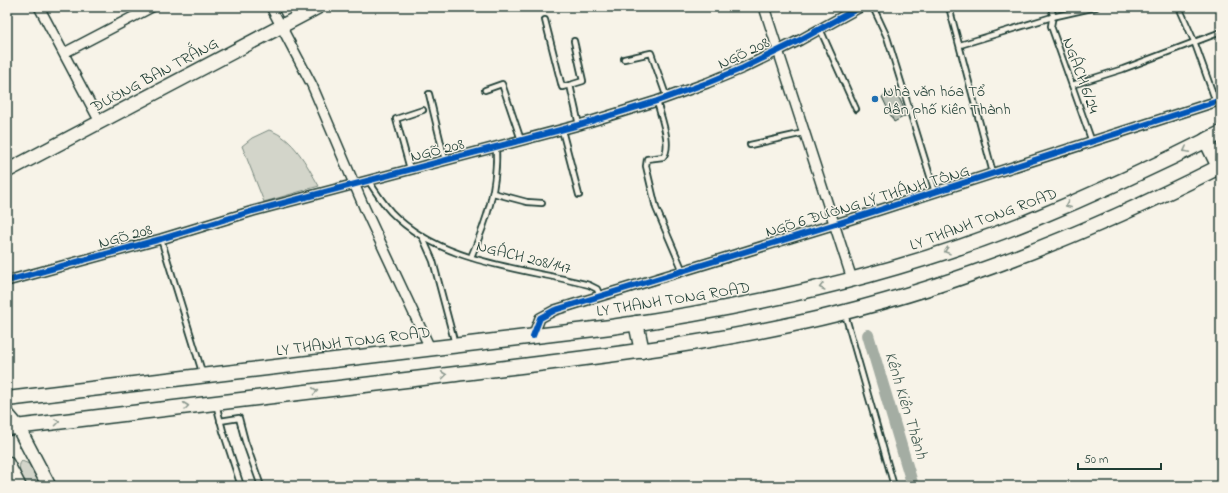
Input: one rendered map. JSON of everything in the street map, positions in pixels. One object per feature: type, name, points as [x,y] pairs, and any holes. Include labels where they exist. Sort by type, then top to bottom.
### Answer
[{"type":"main road","name":"LY THANH TONG ROAD","points":[[7,399],[533,336],[636,323],[732,308],[852,279],[948,250],[1026,222],[1106,188],[1221,132]]},
{"type":"main road","points":[[13,427],[642,351],[745,335],[844,312],[961,277],[1039,250],[1134,209],[1220,167],[1206,140]]},
{"type":"main road","points":[[636,323],[642,351]]},
{"type":"street","points":[[39,7],[100,122]]},
{"type":"street","points":[[64,53],[152,7]]},
{"type":"street","points":[[271,7],[312,86],[354,184],[430,348]]},
{"type":"street","name":"ĐƯỜNG BAN TRẮNG","points":[[7,171],[318,7]]},
{"type":"street","points":[[764,7],[852,279]]},
{"type":"street","name":"NGÕ 208","points":[[7,281],[161,239],[253,211],[562,130],[657,101],[708,83],[778,51],[860,7]]},
{"type":"street","name":"NGÕ 6 ĐƯỜNG LÝ THÁNH TÔNG","points":[[533,336],[538,322],[544,315],[600,296],[834,225],[1218,101]]},
{"type":"street","points":[[7,414],[13,427],[50,486]]},
{"type":"street","points":[[7,463],[19,486]]},
{"type":"lane","points":[[874,7],[887,36],[895,66],[936,192]]},
{"type":"lane","points":[[949,7],[994,174]]},
{"type":"lane","name":"NGÁCH 6/24","points":[[1051,7],[1051,26],[1092,142]]},
{"type":"lane","points":[[960,45],[1052,17],[1096,7]]},
{"type":"lane","points":[[1179,7],[1218,101]]},
{"type":"lane","points":[[545,20],[562,87],[583,81],[574,41]]},
{"type":"lane","points":[[820,29],[856,109]]},
{"type":"lane","points":[[1072,85],[1123,69],[1221,32]]},
{"type":"lane","points":[[624,59],[651,53],[666,98]]},
{"type":"lane","points":[[485,90],[502,84],[520,140]]},
{"type":"lane","points":[[570,85],[579,125]]},
{"type":"lane","points":[[429,94],[445,160]]},
{"type":"lane","points":[[657,101],[667,148],[663,157],[647,159],[646,166],[656,208],[682,271]]},
{"type":"lane","points":[[410,169],[396,119],[423,110]]},
{"type":"lane","points":[[562,130],[579,195]]},
{"type":"lane","points":[[750,146],[804,133]]},
{"type":"lane","points":[[471,257],[481,233],[494,193],[497,164],[496,147]]},
{"type":"lane","name":"NGÁCH 208/147","points":[[368,180],[392,212],[422,236],[471,257],[514,270],[589,285],[597,289],[600,296]]},
{"type":"lane","points":[[494,193],[527,202],[542,203]]},
{"type":"lane","points":[[422,236],[433,262],[455,345]]},
{"type":"lane","points":[[161,239],[203,375]]},
{"type":"lane","points":[[844,312],[894,486]]},
{"type":"lane","points":[[216,403],[220,421],[241,486]]},
{"type":"lane","points":[[220,421],[239,418],[245,441],[261,486]]},
{"type":"shaded area","points":[[269,130],[286,139],[292,145],[304,161],[319,186],[264,202],[242,146],[252,138]]},
{"type":"shaded area","points":[[22,461],[29,464],[41,486],[27,486],[19,467]]},
{"type":"building","points":[[896,91],[907,115],[894,122],[882,97]]},
{"type":"waterway","name":"Kênh Kiên Thành","points":[[868,335],[913,486]]},
{"type":"cycle path","points":[[7,281],[161,239],[253,211],[579,125],[657,101],[743,68],[800,40],[860,7]]},
{"type":"cycle path","points":[[533,336],[540,318],[555,310],[842,222],[1221,100]]},
{"type":"place","name":"Nhà văn hóa Tổ dân phố Kiên Thành","points":[[875,99]]}]
